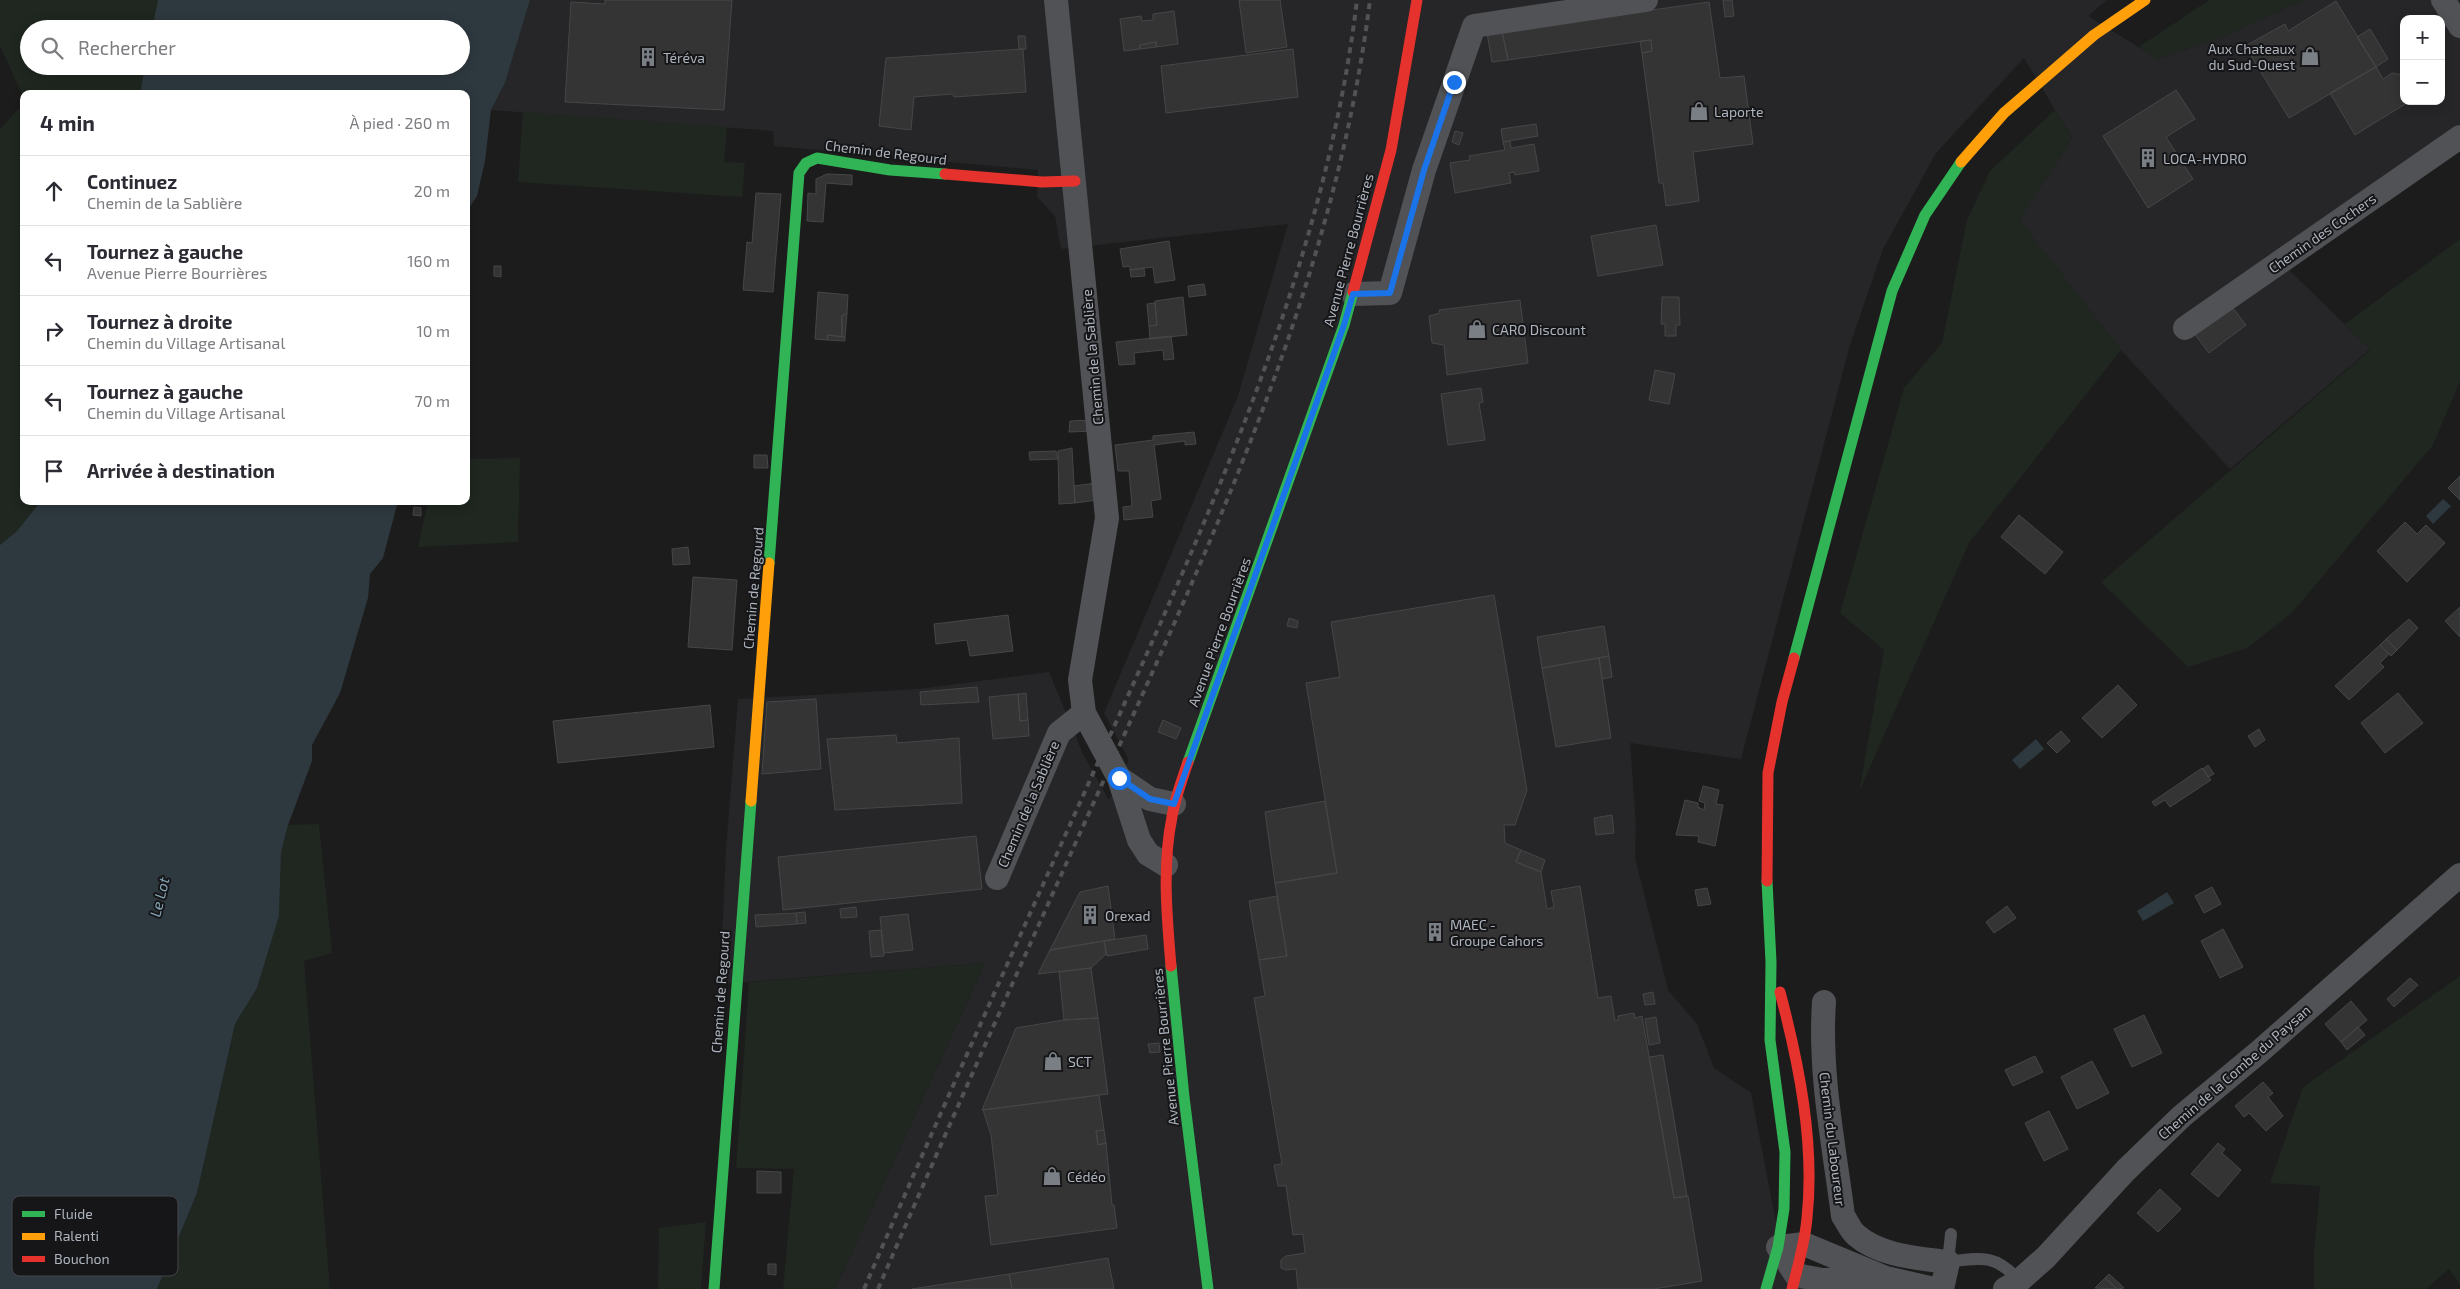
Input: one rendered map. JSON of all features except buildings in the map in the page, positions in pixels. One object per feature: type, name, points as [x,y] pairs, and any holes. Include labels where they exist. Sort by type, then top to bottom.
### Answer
[{"type":"main road","name":"Avenue Pierre Bourrières","points":[[1208,1289],[1176,1032],[1166,897],[1166,865],[1174,804],[1344,325],[1391,150],[1417,0]]},
{"type":"main road","points":[[1766,1289],[1778,1247],[1784,1209],[1785,1152],[1770,1040],[1772,962],[1767,876],[1768,773],[1784,693],[1892,291],[1926,215],[1956,169],[2004,113],[2094,35],[2146,0]]},
{"type":"main road","name":"Chemin de Regourd","points":[[714,1289],[799,173],[806,162],[817,158],[890,170],[1042,182],[1075,181]]},
{"type":"main road","points":[[1772,962],[1789,1025],[1808,1146],[1808,1208],[1804,1244],[1794,1282]]},
{"type":"street","name":"Chemin de la Sablière","points":[[1056,0],[1107,518],[1080,680],[1084,713],[1119,778],[1139,840],[1148,854],[1166,865]]},
{"type":"street","points":[[1353,294],[1390,293],[1424,170],[1474,26],[1646,0]]},
{"type":"street","points":[[2443,0],[2460,26]]},
{"type":"street","name":"Chemin des Cochers","points":[[2184,328],[2460,136]]},
{"type":"street","name":"Chemin de la Sablière","points":[[997,878],[1058,733],[1084,713]]},
{"type":"street","name":"Chemin de la Sablière","points":[[1119,778],[1150,799],[1174,804]]},
{"type":"street","name":"Chemin de la Combe du Paysan","points":[[2012,1285],[2046,1257],[2126,1170],[2182,1116],[2460,875]]},
{"type":"street","name":"Chemin du Laboureur","points":[[1824,1002],[1822,1034],[1824,1071],[1843,1216],[1855,1235],[1880,1249],[1914,1258],[1948,1262]]},
{"type":"street","points":[[1886,1278],[1794,1282],[1778,1247],[1804,1244],[1886,1278],[1934,1289]]},
{"type":"street","points":[[1942,1289],[1948,1262]]},
{"type":"lane","points":[[1948,1262],[1951,1234]]},
{"type":"lane","name":"Chemin de la Combe du Paysan","points":[[1948,1262],[1982,1258],[1998,1262],[2010,1271],[2012,1285]]},
{"type":"shaded area","points":[[0,0],[158,0],[154,20],[20,20],[20,75],[143,75],[141,90],[20,90],[0,46]]},
{"type":"shaded area","points":[[530,0],[2107,0],[2088,16],[2158,59],[2225,36],[2303,0],[2460,0],[2460,135],[2282,263],[2370,349],[2230,469],[2121,350],[2019,220],[2072,138],[2024,58],[1936,153],[1883,249],[1850,345],[1741,759],[1630,743],[1636,825],[1635,858],[1668,990],[1697,1024],[1714,1068],[1751,1093],[1786,1274],[1882,1289],[835,1289],[985,963],[720,984],[726,849],[738,699],[918,689],[1049,672],[1083,754],[1109,800],[1129,760],[1104,713],[1238,396],[1288,224],[1061,249],[1055,216],[1037,197],[1038,170],[774,146],[773,131],[491,110],[505,83]]},
{"type":"shaded area","points":[[2209,0],[2303,0],[2225,36],[2158,59],[2139,47]]},
{"type":"shaded area","points":[[20,107],[20,505],[38,505],[17,531],[0,545],[0,129]]},
{"type":"shaded area","points":[[2055,110],[2072,138],[2020,220],[2121,350],[1969,543],[1859,792],[1884,650],[1840,613],[1904,388],[1942,343],[1967,220],[1990,171]]},
{"type":"shaded area","points":[[523,112],[727,127],[724,162],[745,163],[742,197],[518,182]]},
{"type":"shaded area","points":[[2460,239],[2460,381],[2433,445],[2292,613],[2247,648],[2188,667],[2101,582],[2370,350],[2345,324]]},
{"type":"shaded area","points":[[520,458],[518,542],[418,547],[427,505],[470,505],[470,459]]},
{"type":"shaded area","points":[[319,824],[332,953],[304,961],[330,1289],[157,1289],[162,1276],[178,1276],[178,1239],[197,1193],[235,1024],[257,988],[279,916],[281,852],[288,825]]},
{"type":"shaded area","points":[[985,963],[835,1289],[783,1289],[794,1169],[736,1168],[749,982]]},
{"type":"shaded area","points":[[2460,976],[2460,1284],[2449,1269],[2426,1289],[2314,1289],[2314,1252],[2320,1186],[2270,1183],[2303,1087]]},
{"type":"shaded area","points":[[706,1222],[701,1289],[658,1289],[659,1228]]},
{"type":"water","points":[[158,0],[530,0],[505,83],[491,110],[485,161],[477,196],[470,206],[470,90],[141,90],[143,75],[470,75],[470,20],[154,20]]},
{"type":"water","points":[[2443,499],[2451,506],[2433,524],[2426,516]]},
{"type":"water","name":"Le Lot","points":[[38,505],[397,505],[383,558],[370,574],[368,598],[340,693],[312,745],[312,761],[288,825],[281,852],[279,916],[257,988],[235,1024],[197,1193],[178,1239],[178,1196],[12,1196],[12,1276],[162,1276],[157,1289],[0,1289],[0,545],[17,531]]},
{"type":"water","points":[[2036,739],[2044,749],[2020,769],[2012,760]]},
{"type":"water","points":[[2167,892],[2174,903],[2143,921],[2137,911]]},
{"type":"railway","points":[[864,1289],[1191,553],[1263,374],[1294,282],[1321,190],[1342,96],[1357,0]]},
{"type":"railway","points":[[878,1289],[1201,562],[1239,472],[1274,380],[1305,287],[1332,193],[1354,98],[1370,0]]},
{"type":"traffic: fast","points":[[769,563],[799,173],[806,163],[817,158],[890,170],[945,174]]},
{"type":"traffic: fast","points":[[1794,658],[1892,291],[1925,215],[1961,162]]},
{"type":"traffic: fast","points":[[1188,762],[1344,325],[1353,292]]},
{"type":"traffic: fast","points":[[714,1289],[751,801]]},
{"type":"traffic: fast","points":[[1766,1289],[1778,1247],[1784,1209],[1785,1152],[1770,1040],[1771,962],[1767,881]]},
{"type":"traffic: fast","points":[[1171,966],[1184,1097],[1208,1289]]},
{"type":"traffic: slow","points":[[1961,162],[2004,113],[2094,35],[2145,0]]},
{"type":"traffic: slow","points":[[751,801],[769,563]]},
{"type":"traffic: jam","points":[[1353,292],[1391,150],[1417,0]]},
{"type":"traffic: jam","points":[[945,174],[1042,182],[1075,181]]},
{"type":"traffic: jam","points":[[1767,881],[1768,773],[1782,702],[1794,658]]},
{"type":"traffic: jam","points":[[1171,966],[1166,892],[1167,854],[1173,810],[1188,762]]},
{"type":"traffic: jam","points":[[1780,992],[1804,1104],[1809,1161],[1806,1227],[1792,1289]]},
{"type":"place","name":"Aux Chateaux du Sud-Ouest","points":[[2310,56]]},
{"type":"place","name":"Téréva","points":[[648,57]]},
{"type":"place","name":"Laporte","points":[[1699,111]]},
{"type":"place","name":"LOCA-HYDRO","points":[[2148,158]]},
{"type":"place","name":"CARO Discount","points":[[1477,329]]},
{"type":"place","name":"Orexad","points":[[1090,915]]},
{"type":"place","name":"MAEC - Groupe Cahors","points":[[1435,932]]},
{"type":"place","name":"SCT","points":[[1053,1061]]},
{"type":"place","name":"Cédéo","points":[[1052,1176]]},
{"type":"route","points":[[1119,778],[1150,799],[1174,804],[1344,325],[1353,294],[1390,293],[1424,170],[1454,82]]}]
